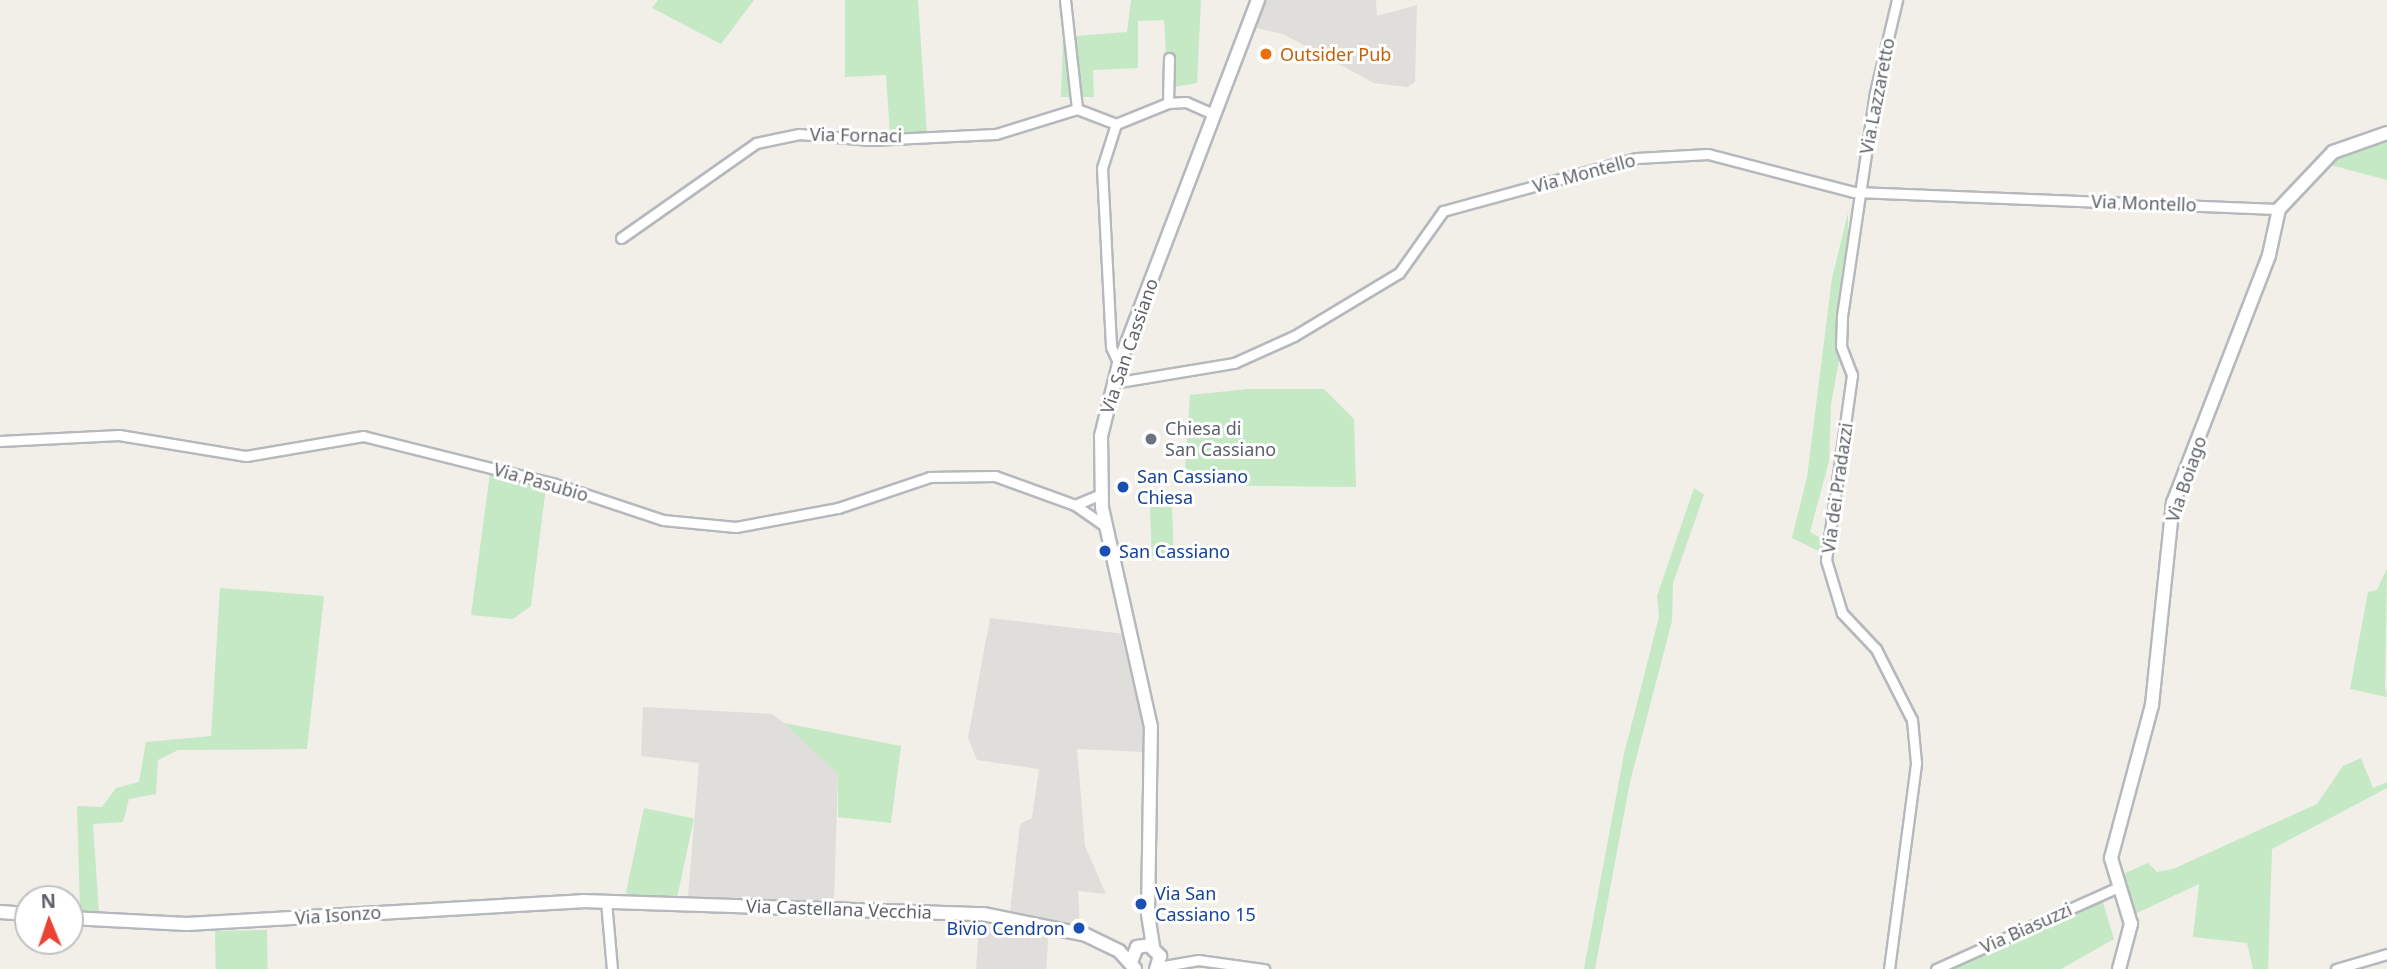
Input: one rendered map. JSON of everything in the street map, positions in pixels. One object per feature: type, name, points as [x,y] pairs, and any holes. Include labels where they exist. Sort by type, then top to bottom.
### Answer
[{"type":"main road","name":"Via San Cassiano","points":[[1157,968],[1156,949],[1148,914],[1151,727],[1106,527],[1101,494],[1101,436],[1119,364],[1211,113],[1258,0]]},
{"type":"main road","points":[[2279,209],[2333,152],[2387,133]]},
{"type":"main road","name":"Via Boiago","points":[[2119,969],[2132,932],[2116,888],[2114,835],[2152,705],[2173,503],[2269,255],[2279,209]]},
{"type":"main road","name":"Via Isonzo","points":[[84,919],[177,924],[606,901]]},
{"type":"main road","name":"Via Castellana Vecchia","points":[[606,901],[994,914],[1110,944],[1156,949]]},
{"type":"main road","name":"Via San Cassiano","points":[[1133,965],[1148,914]]},
{"type":"main road","name":"Via Castellana Vecchia","points":[[1110,944],[1133,965]]},
{"type":"street","points":[[1065,0],[1077,109],[1116,124],[1168,103],[1186,102],[1211,113]]},
{"type":"street","name":"Via Lazzaretto","points":[[1860,192],[1897,0]]},
{"type":"street","points":[[1168,103],[1169,58]]},
{"type":"street","name":"Via Fornaci","points":[[621,238],[756,143],[799,134],[871,140],[996,134],[1077,109]]},
{"type":"street","points":[[1116,124],[1102,168],[1111,347],[1119,364]]},
{"type":"street","name":"Via Montello","points":[[1113,383],[1234,363],[1294,336],[1399,272],[1443,211],[1637,158],[1708,154],[1860,192],[2279,209]]},
{"type":"street","name":"Via dei Pradazzi","points":[[1860,192],[1840,330],[1852,375],[1827,574],[1842,614],[1876,649],[1912,720],[1916,763],[1889,969]]},
{"type":"street","name":"Via Pasubio","points":[[0,441],[119,435],[246,456],[363,436],[705,526],[785,519],[908,483],[956,476],[1024,483],[1075,505],[1106,527]]},
{"type":"street","points":[[1075,505],[1101,494]]},
{"type":"street","name":"Via Biasuzzi","points":[[1936,969],[2116,888]]},
{"type":"street","points":[[606,901],[612,969]]},
{"type":"street","points":[[1156,949],[1186,960],[1264,969]]},
{"type":"street","points":[[2336,969],[2387,954]]},
{"type":"street","points":[[1157,968],[1186,960]]},
{"type":"shaded area","points":[[1263,0],[1376,0],[1377,16],[1417,5],[1415,82],[1408,87],[1374,83],[1283,34],[1253,27]]},
{"type":"shaded area","points":[[990,618],[1124,634],[1145,719],[1145,752],[1077,749],[1085,846],[1106,894],[1078,891],[1080,927],[1010,912],[1020,824],[1032,818],[1039,769],[977,760],[968,738]]},
{"type":"shaded area","points":[[643,707],[772,714],[813,744],[838,774],[834,903],[688,897],[699,763],[641,756]]},
{"type":"shaded area","points":[[979,926],[1049,931],[1046,969],[976,969]]},
{"type":"green space","points":[[658,0],[754,0],[721,44],[652,8]]},
{"type":"green space","points":[[845,0],[918,0],[927,135],[890,136],[886,75],[845,77]]},
{"type":"green space","points":[[1131,0],[1201,0],[1197,83],[1168,88],[1164,20],[1138,21],[1138,68],[1093,70],[1094,97],[1061,97],[1063,37],[1127,32]]},
{"type":"green space","points":[[2387,140],[2387,180],[2323,163],[2346,152]]},
{"type":"green space","points":[[1848,213],[1848,255],[1855,255],[1856,270],[1831,404],[1829,461],[1810,532],[1828,542],[1831,557],[1792,538],[1807,477],[1832,278]]},
{"type":"green space","points":[[1248,389],[1324,389],[1354,419],[1356,487],[1184,485],[1190,395]]},
{"type":"green space","points":[[490,473],[546,487],[531,606],[513,619],[471,615]]},
{"type":"green space","points":[[1694,488],[1704,495],[1673,583],[1672,621],[1630,782],[1595,969],[1584,969],[1624,754],[1659,617],[1657,596]]},
{"type":"green space","points":[[1172,506],[1174,555],[1152,556],[1150,507]]},
{"type":"green space","points":[[2387,569],[2387,697],[2350,689],[2368,592],[2377,590]]},
{"type":"green space","points":[[220,588],[324,596],[307,749],[178,750],[158,760],[156,794],[129,799],[123,822],[93,824],[99,913],[84,911],[84,885],[79,885],[77,806],[102,807],[116,788],[139,782],[146,742],[211,736]]},
{"type":"green space","points":[[784,723],[901,746],[891,823],[838,817],[838,774]]},
{"type":"green space","points":[[2361,758],[2373,788],[2387,782],[2387,788],[2272,849],[2268,969],[2253,969],[2247,943],[2193,937],[2199,884],[2126,918],[2110,880],[2148,863],[2157,872],[2173,869],[2317,804],[2343,766]]},
{"type":"green space","points":[[644,808],[694,819],[676,904],[626,893]]},
{"type":"green space","points":[[2101,896],[2114,939],[2061,969],[1939,969]]},
{"type":"green space","points":[[267,930],[268,969],[216,969],[215,931]]},
{"type":"place","name":"Outsider Pub","points":[[1266,54]]},
{"type":"place","name":"Chiesa di San Cassiano","points":[[1151,439]]},
{"type":"place","name":"San Cassiano Chiesa","points":[[1123,487]]},
{"type":"place","name":"San Cassiano","points":[[1105,551]]},
{"type":"place","name":"Via San Cassiano 15","points":[[1141,904]]},
{"type":"place","name":"Bivio Cendron","points":[[1079,928]]}]
